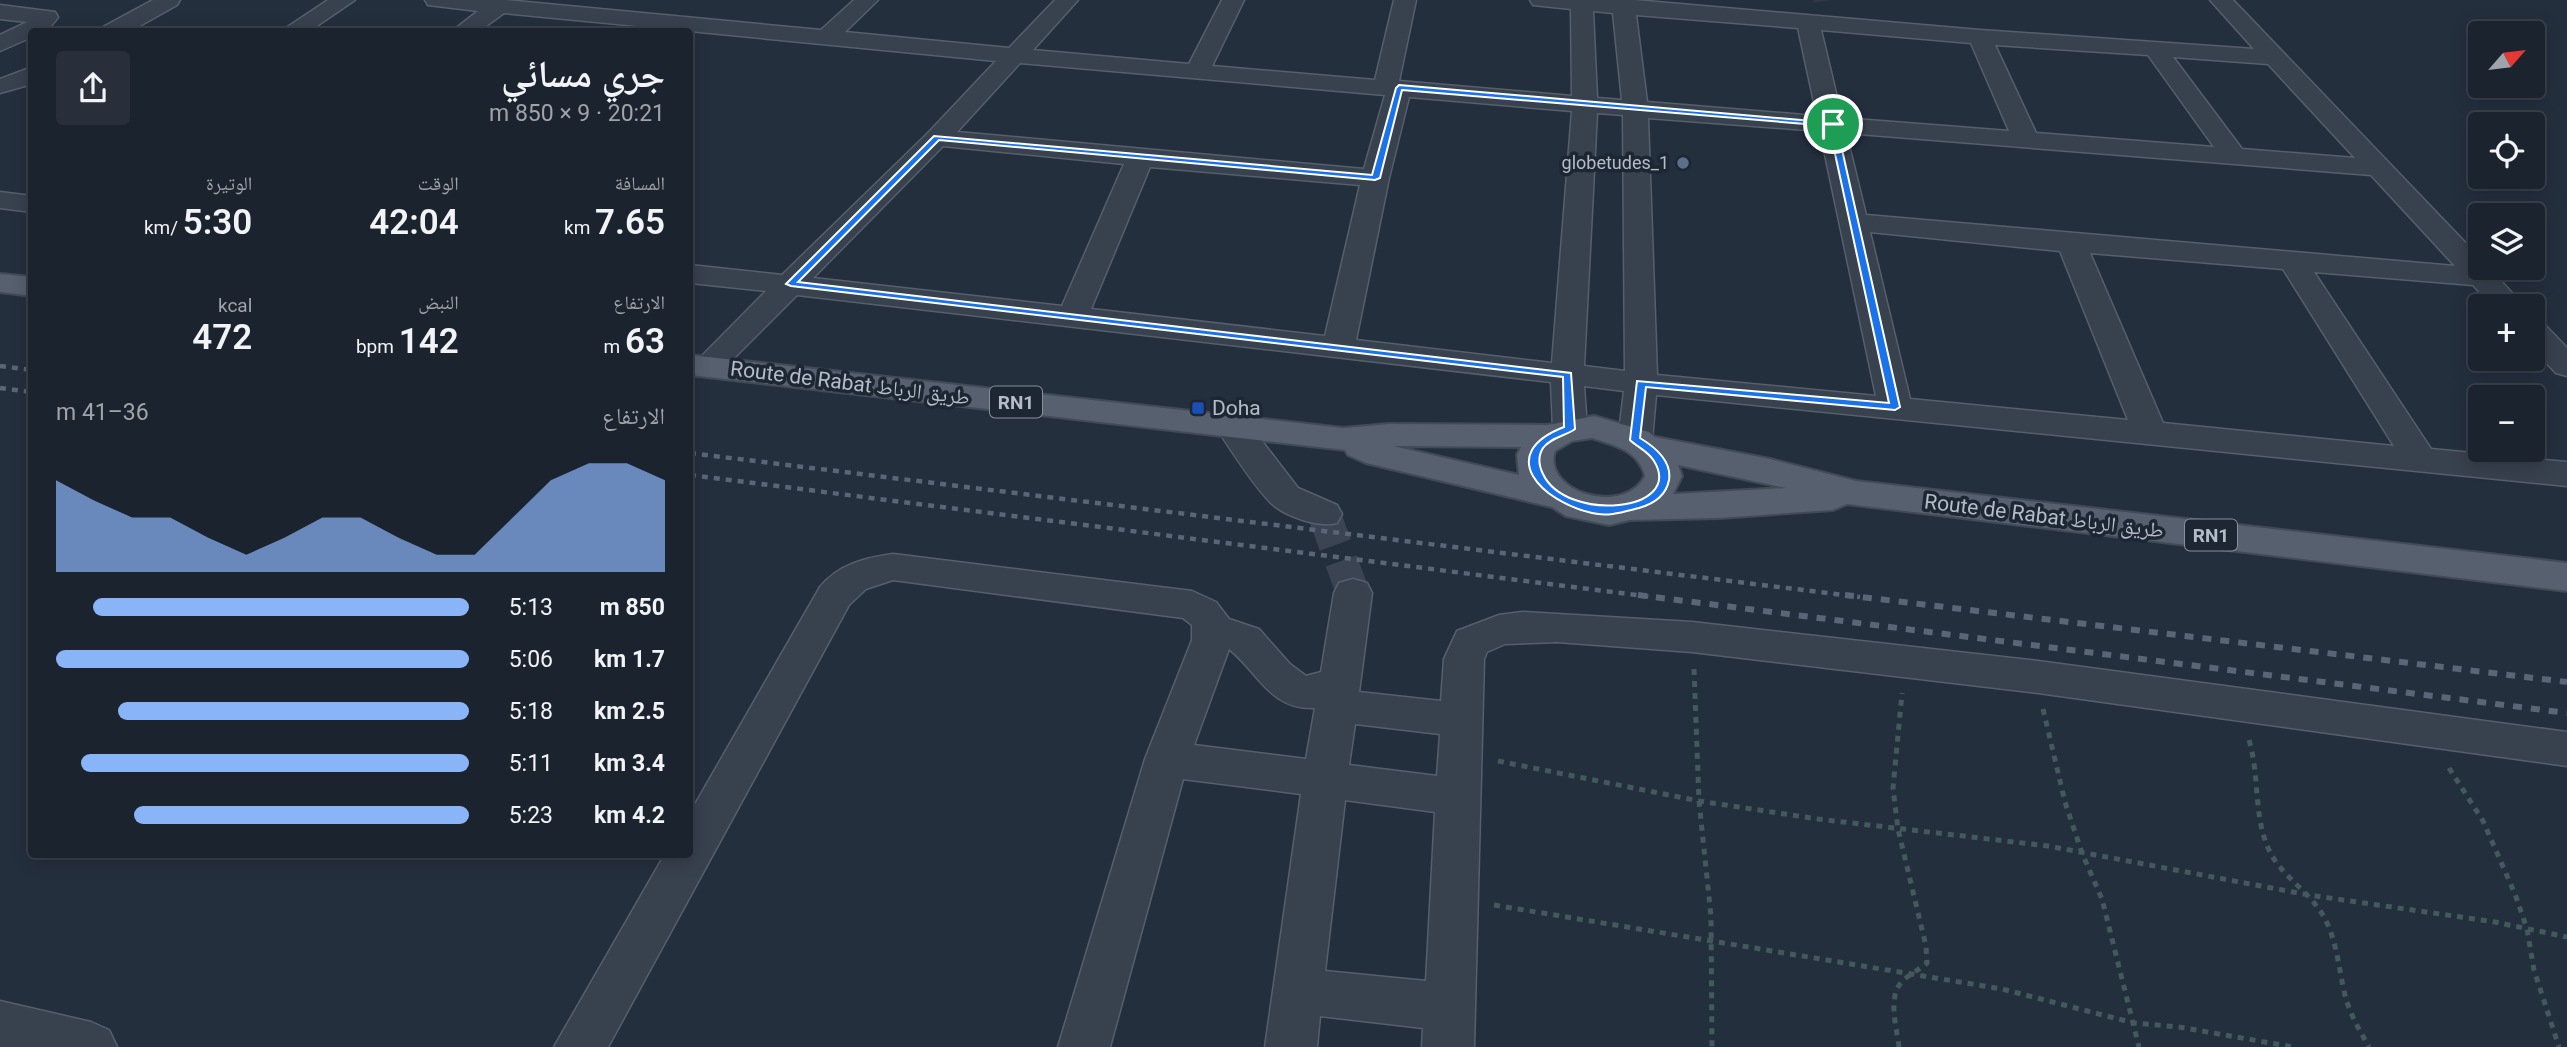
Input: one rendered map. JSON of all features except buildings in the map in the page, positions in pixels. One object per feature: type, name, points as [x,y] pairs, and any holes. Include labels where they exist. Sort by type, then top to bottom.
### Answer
[{"type":"main road","points":[[0,284],[28,287]]},
{"type":"main road","name":"Route de Rabat طريق الرباط","points":[[698,366],[1343,439],[1389,435],[1560,433]]},
{"type":"main road","name":"RN1","points":[[1632,508],[1593,510],[1557,496],[1543,484],[1535,471],[1534,458],[1539,446],[1560,433],[1594,427],[1619,432],[1641,443]]},
{"type":"main road","name":"Route de Rabat طريق الرباط","points":[[1343,439],[1380,455],[1557,496]]},
{"type":"main road","points":[[1632,508],[1647,502],[1658,493],[1663,482],[1664,470],[1658,458],[1641,443]]},
{"type":"main road","name":"Route de Rabat طريق الرباط","points":[[1641,443],[1770,471],[1856,494],[2567,577]]},
{"type":"main road","name":"Route de Rabat طريق الرباط","points":[[1632,508],[1788,501],[1856,494]]},
{"type":"street","points":[[118,28],[169,0]]},
{"type":"street","points":[[298,28],[344,0]]},
{"type":"street","points":[[436,0],[651,27],[685,0]]},
{"type":"street","points":[[826,38],[867,0]]},
{"type":"street","points":[[698,366],[791,284],[1017,56],[1067,0]]},
{"type":"street","points":[[1197,71],[1233,0]]},
{"type":"street","points":[[1338,348],[1375,178],[1405,0]]},
{"type":"street","points":[[1541,0],[1624,3],[1980,37],[2273,57]]},
{"type":"street","points":[[2221,0],[2468,263]]},
{"type":"street","points":[[1560,433],[1567,375],[1585,105],[1582,2]]},
{"type":"street","points":[[1624,3],[1635,109],[1641,443]]},
{"type":"street","points":[[467,28],[500,6]]},
{"type":"street","points":[[0,12],[47,17],[47,20],[31,28]]},
{"type":"street","points":[[1808,22],[1895,407]]},
{"type":"street","points":[[0,44],[28,30]]},
{"type":"street","points":[[693,30],[826,38],[1585,105],[2381,168]]},
{"type":"street","points":[[1980,37],[2026,139]]},
{"type":"street","points":[[2155,50],[2234,156]]},
{"type":"street","points":[[0,86],[18,82],[28,76]]},
{"type":"street","points":[[937,138],[1375,178]]},
{"type":"street","points":[[1073,316],[1140,158]]},
{"type":"street","points":[[0,200],[28,204]]},
{"type":"street","points":[[1853,222],[2071,243],[2468,275]]},
{"type":"street","points":[[2071,243],[2150,432]]},
{"type":"street","points":[[2293,262],[2420,458]]},
{"type":"street","points":[[693,274],[1641,383],[2567,474]]},
{"type":"street","points":[[2484,280],[2497,294]]},
{"type":"street","points":[[2545,343],[2567,366]]},
{"type":"street","points":[[1233,427],[1285,496],[1324,514]]},
{"type":"street","points":[[693,847],[834,597],[849,579],[862,573],[893,568],[1178,603],[1203,611],[1211,619],[1214,631],[1167,759],[1084,1047]]},
{"type":"street","points":[[1292,1047],[1325,780],[1353,593]]},
{"type":"street","points":[[1299,991],[1450,1027],[1464,659],[1471,642],[1482,635],[1522,627],[1692,637],[1904,661],[2235,703],[2567,750]]},
{"type":"street","points":[[1214,631],[1231,633],[1242,638],[1278,678],[1297,689],[1339,693],[1460,757]]},
{"type":"street","points":[[1167,759],[1325,780],[1460,757]]},
{"type":"street","points":[[580,1047],[687,858]]},
{"type":"street","points":[[0,1025],[91,1047]]},
{"type":"path","points":[[1692,637],[1699,801],[1712,943],[1712,1047]]},
{"type":"path","points":[[1899,1047],[1895,997],[1901,983],[1927,963],[1926,946],[1898,829],[1893,788],[1904,661]]},
{"type":"path","points":[[2038,677],[2046,727],[2065,802],[2082,853],[2102,899],[2139,1047]]},
{"type":"path","points":[[2235,703],[2255,756],[2258,804],[2269,850],[2284,873],[2309,895],[2327,922],[2350,1010],[2369,1047]]},
{"type":"path","points":[[2424,729],[2483,821],[2515,894],[2527,929],[2533,970],[2558,1047]]},
{"type":"path","points":[[1460,757],[1699,801],[2082,853],[2309,895],[2567,937]]},
{"type":"path","points":[[1455,898],[1712,943],[2001,989],[2134,1023],[2179,1027],[2293,1047]]},
{"type":"tunnel","points":[[1324,514],[1353,593]]},
{"type":"railway","points":[[0,366],[28,370]]},
{"type":"railway","points":[[0,388],[28,392]]},
{"type":"railway","points":[[693,453],[1860,597]]},
{"type":"railway","points":[[693,475],[1652,597]]},
{"type":"railway","points":[[1638,595],[2567,713]]},
{"type":"railway","points":[[1845,595],[2567,682]]},
{"type":"place","name":"globetudes_1","points":[[1683,163]]},
{"type":"place","name":"Doha","points":[[1198,408]]},
{"type":"route","points":[[1399,88],[1833,124],[1895,407],[1641,383],[1635,440],[1648,447],[1658,458],[1664,470],[1663,482],[1658,493],[1647,502],[1614,511],[1593,510],[1574,505],[1543,484],[1535,471],[1534,458],[1539,446],[1550,436],[1570,429],[1567,375],[791,284],[937,138],[1375,178],[1399,88]]}]
